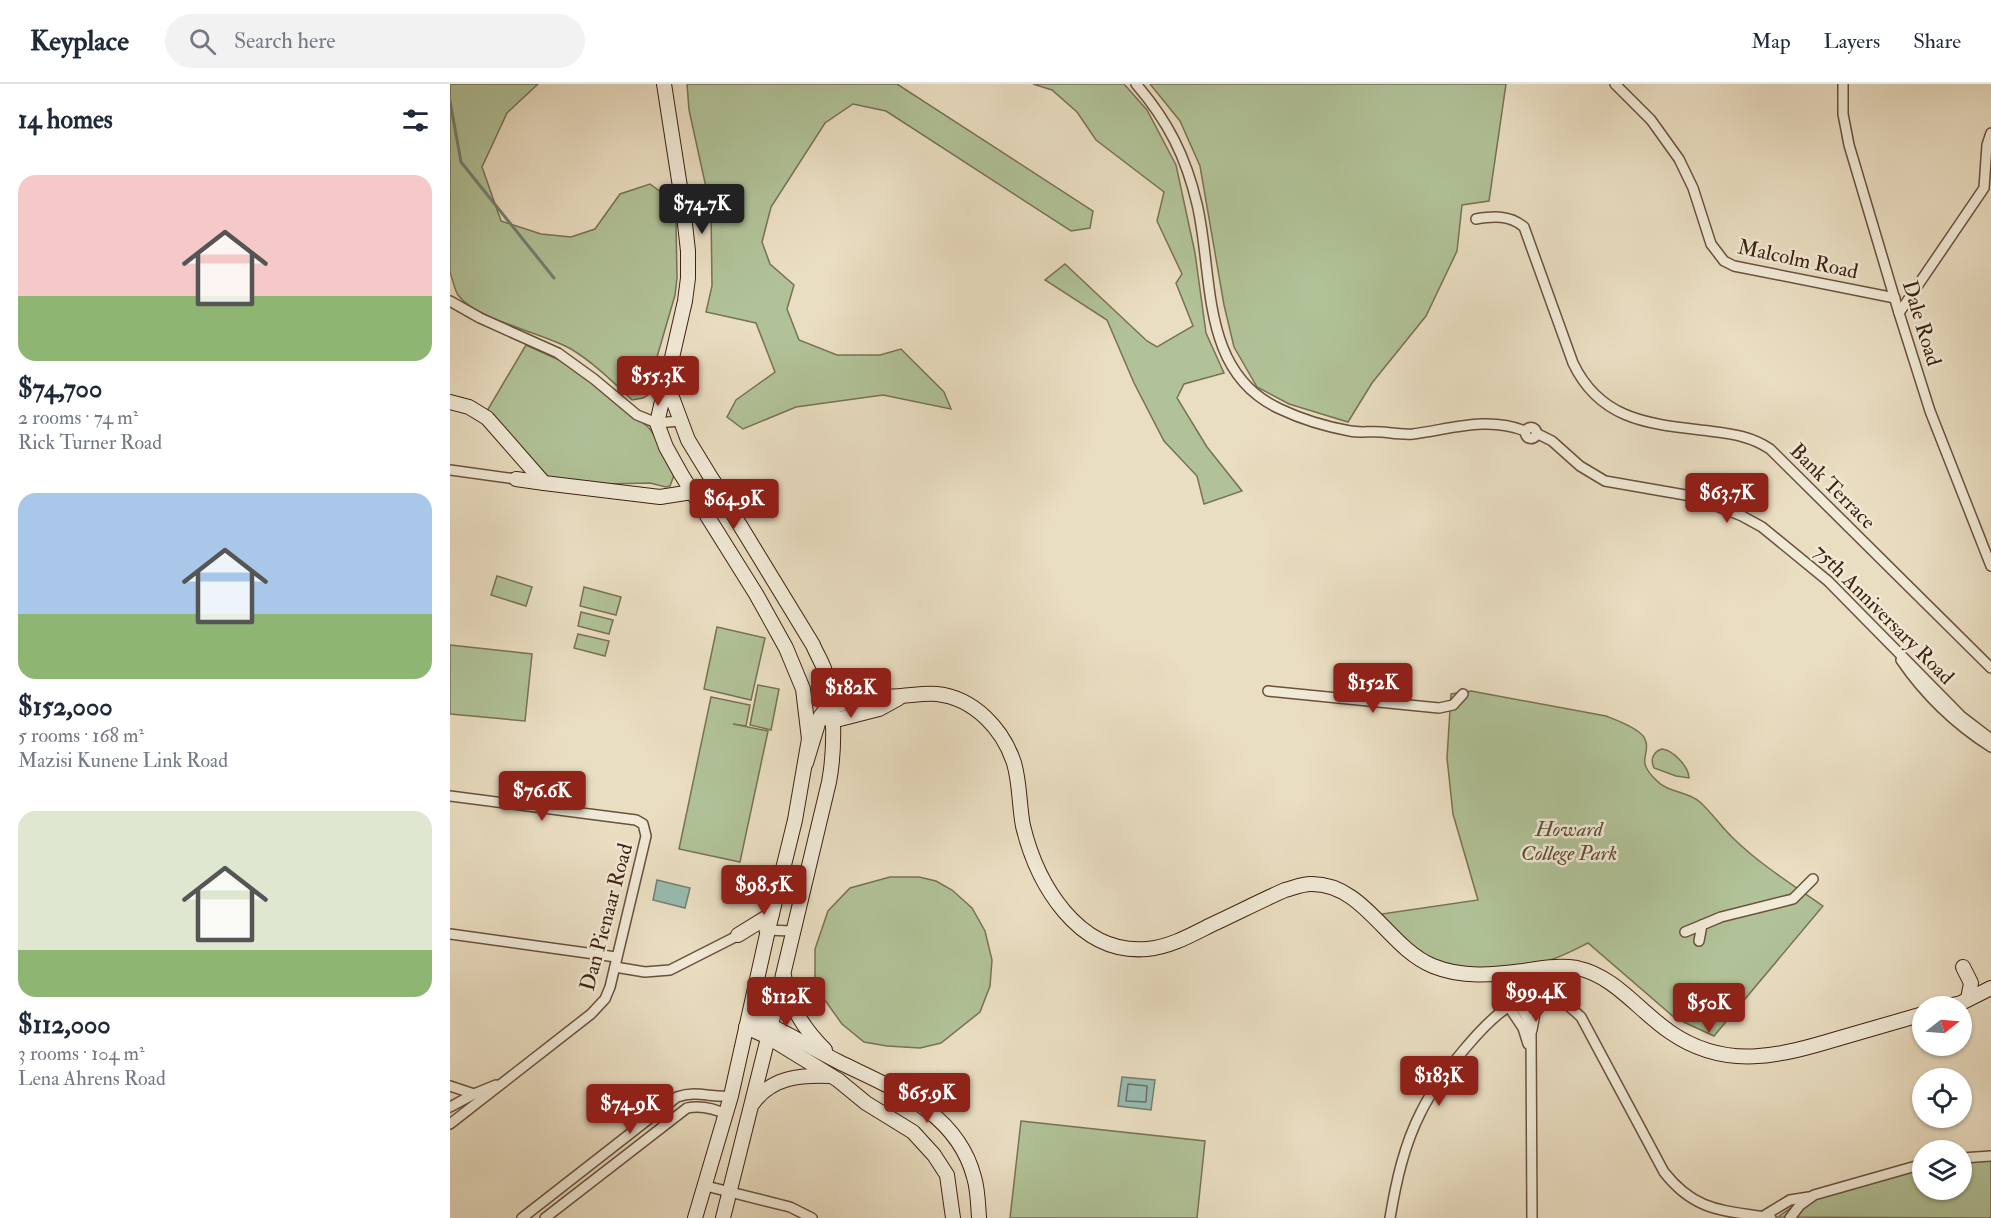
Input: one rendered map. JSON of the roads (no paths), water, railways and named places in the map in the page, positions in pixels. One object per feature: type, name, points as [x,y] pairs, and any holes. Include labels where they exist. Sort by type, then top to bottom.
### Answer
[{"type":"main road","points":[[664,84],[688,251],[688,278],[657,423],[666,447],[692,492],[777,629],[803,689],[809,740],[807,763],[795,820],[731,1096],[695,1218]]},
{"type":"main road","points":[[667,384],[688,440],[813,645],[826,674],[840,690],[866,699]]},
{"type":"main road","points":[[450,402],[469,407],[487,418],[544,483]]},
{"type":"main road","points":[[524,461],[516,479],[660,497],[692,492],[714,482]]},
{"type":"main road","points":[[723,1218],[770,1031],[832,764],[826,674]]},
{"type":"main road","points":[[803,689],[828,714]]},
{"type":"main road","points":[[807,763],[828,714],[866,699],[923,693],[940,694],[978,711],[998,732],[1014,764],[1024,827],[1042,876],[1056,901],[1078,927],[1107,943],[1147,949],[1177,942],[1285,891],[1303,885],[1320,885],[1342,892],[1359,903],[1408,951],[1433,966],[1463,974],[1482,975],[1561,966],[1590,972],[1615,986],[1668,1031],[1681,1039],[1717,1053],[1744,1056],[1789,1053],[1912,1017]]},
{"type":"main road","points":[[828,714],[879,709],[901,696]]},
{"type":"main road","points":[[738,934],[772,914]]},
{"type":"main road","points":[[1963,967],[1971,983],[1963,996]]},
{"type":"main road","points":[[783,971],[787,990],[800,1021],[835,1060]]},
{"type":"main road","points":[[1972,997],[1991,988]]},
{"type":"main road","points":[[1972,1001],[1991,999]]},
{"type":"main road","points":[[748,1021],[835,1060],[921,1104],[949,1130],[959,1143],[974,1175],[979,1218]]},
{"type":"main road","points":[[770,1031],[860,1098],[913,1132],[934,1155],[946,1175],[953,1218]]},
{"type":"main road","points":[[751,1107],[766,1090],[784,1080],[803,1076],[832,1076]]},
{"type":"main road","points":[[860,1098],[872,1078]]},
{"type":"street","name":"75th Anniversary Road","points":[[1136,84],[1164,119],[1180,149],[1197,204],[1215,323],[1230,363],[1255,392],[1280,409],[1349,431],[1406,434],[1483,423],[1509,426],[1525,431],[1528,438],[1535,435],[1552,441],[1580,466],[1605,481],[1623,486],[1691,496],[1724,508],[1762,527],[1828,580],[1961,716],[1991,739]]},
{"type":"street","name":"Malcolm Road","points":[[1615,84],[1651,120],[1679,159],[1693,188],[1711,244],[1724,261],[1734,266],[1895,298]]},
{"type":"street","name":"Dale Road","points":[[1843,84],[1843,114],[1849,145],[1899,313],[1930,411],[1991,566]]},
{"type":"street","points":[[1899,313],[1984,188],[1987,145],[1991,133]]},
{"type":"street","name":"Bank Terrace","points":[[1476,219],[1492,216],[1509,218],[1524,227],[1581,380],[1599,400],[1646,422],[1738,434],[1762,443],[1991,668]]},
{"type":"street","points":[[450,301],[517,336],[558,353],[637,415],[657,423],[679,421]]},
{"type":"street","points":[[450,470],[516,479]]},
{"type":"street","points":[[1891,646],[1912,677],[1938,706],[1991,747]]},
{"type":"street","points":[[1268,691],[1439,708],[1453,705],[1463,693]]},
{"type":"street","name":"Dan Pienaar Road","points":[[450,796],[630,819],[643,824],[646,836],[605,999],[600,1006],[450,1124]]},
{"type":"street","points":[[1685,932],[1721,917],[1793,899],[1813,879]]},
{"type":"street","points":[[1699,941],[1702,925]]},
{"type":"street","points":[[450,934],[616,962],[645,972],[670,970],[738,934],[768,930],[793,931]]},
{"type":"street","points":[[1532,1218],[1531,1031],[1535,1013],[1547,998]]},
{"type":"street","points":[[1390,1218],[1406,1148],[1421,1111],[1439,1082],[1461,1052],[1484,1028],[1513,1005],[1547,998],[1561,1001],[1581,1017],[1659,1162],[1675,1186],[1687,1196],[1714,1209],[1767,1217],[1790,1200],[1810,1197],[1912,1167]]},
{"type":"street","points":[[1513,1005],[1526,1016],[1531,1031]]},
{"type":"street","points":[[1513,1005],[1524,1028],[1531,1054]]},
{"type":"street","name":"Dan Pienaar Road","points":[[452,1103],[506,1081]]},
{"type":"street","points":[[450,1086],[474,1094]]},
{"type":"street","points":[[522,1218],[677,1097],[697,1093],[721,1097],[731,1096]]},
{"type":"street","points":[[452,1103],[463,1114]]},
{"type":"street","points":[[545,1218],[687,1108],[696,1106],[718,1110],[726,1114]]},
{"type":"street","points":[[647,1119],[656,1132]]},
{"type":"street","points":[[1972,1157],[1991,1156]]},
{"type":"street","points":[[706,1186],[790,1207],[812,1218]]},
{"type":"street","points":[[1790,1218],[1810,1197]]},
{"type":"water","points":[[657,880],[690,888],[685,908],[653,900]]},
{"type":"water","points":[[1122,1077],[1155,1080],[1151,1110],[1118,1106]]},
{"type":"waterway","points":[[450,101],[461,162],[554,278]]},
{"type":"park label","name":"Howard College Park","points":[[1569,841]]}]
